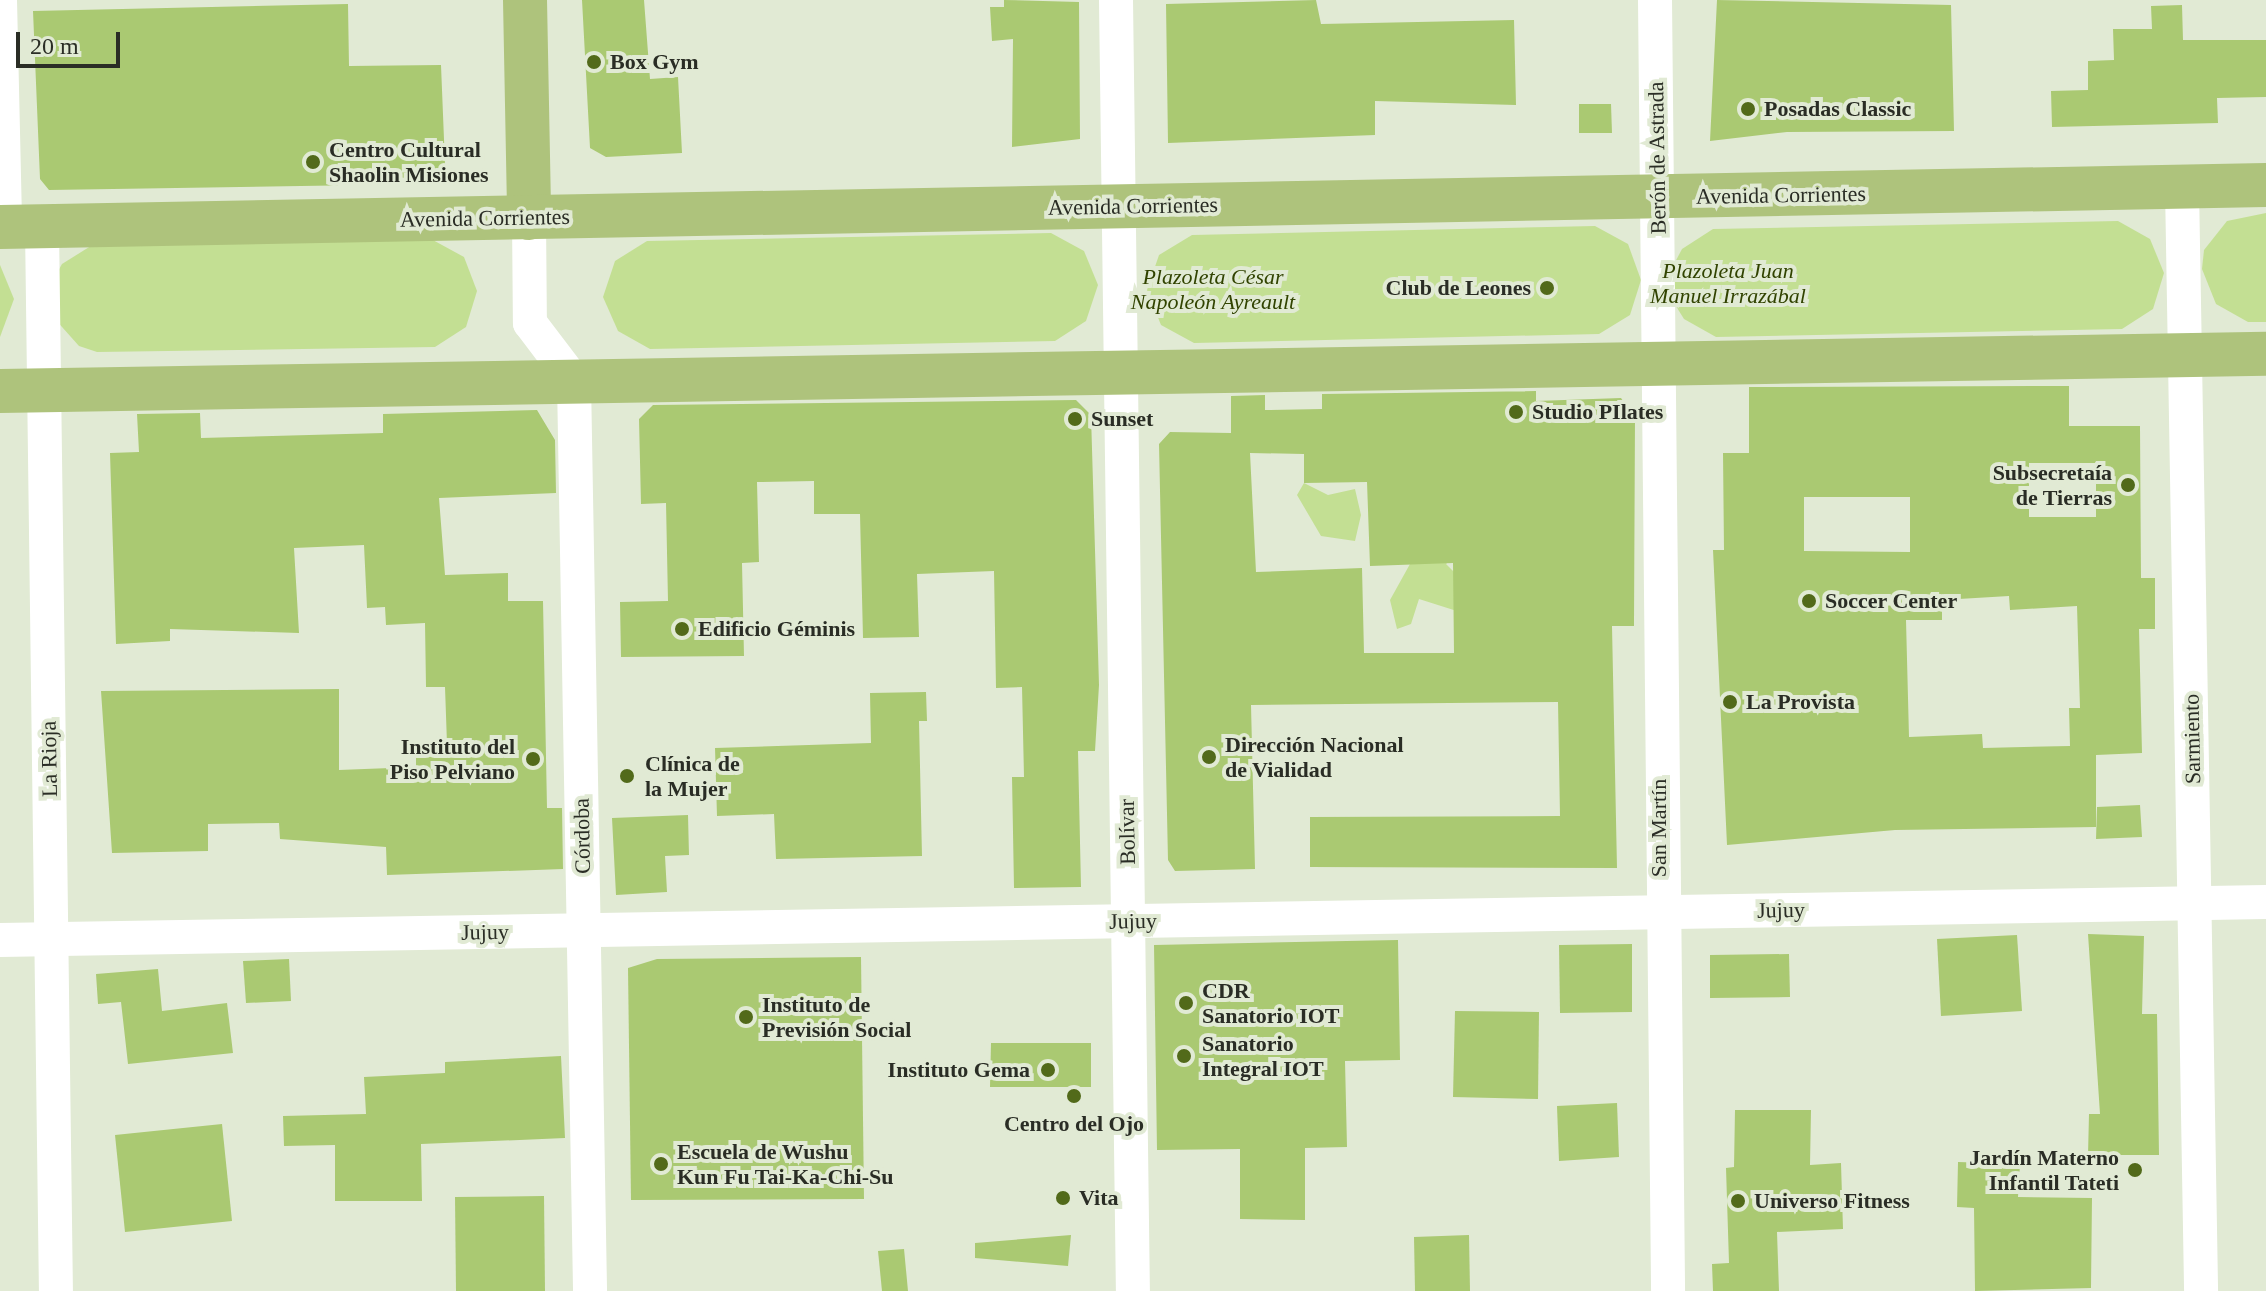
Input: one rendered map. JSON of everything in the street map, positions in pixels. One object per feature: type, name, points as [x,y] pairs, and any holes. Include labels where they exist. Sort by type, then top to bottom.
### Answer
[{"type":"main road","points":[[525,0],[529,218]]},
{"type":"main road","name":"Avenida Corrientes","points":[[15,227],[2266,185]]},
{"type":"main road","points":[[0,391],[2266,354]]},
{"type":"street","name":"La Rioja","points":[[0,0],[15,227],[46,390],[56,1291]]},
{"type":"street","name":"Bolívar","points":[[1116,0],[1133,1291]]},
{"type":"street","name":"Berón de Astrada","points":[[1655,0],[1661,364]]},
{"type":"street","name":"Sarmiento","points":[[2182,187],[2201,1291]]},
{"type":"street","points":[[529,218],[530,323],[574,381]]},
{"type":"street","name":"San Martín","points":[[1661,364],[1658,912],[1668,1291]]},
{"type":"street","name":"Córdoba","points":[[574,381],[590,1291]]},
{"type":"street","name":"Jujuy","points":[[0,940],[2266,902]]},
{"type":"green space","points":[[2266,213],[2266,322],[2248,322],[2216,304],[2202,269],[2204,250],[2227,221]]},
{"type":"green space","name":"Plazoleta Juan Manuel Irrazábal","points":[[2118,221],[2150,239],[2164,273],[2153,309],[2122,329],[1716,337],[1684,319],[1674,303],[1673,266],[1682,249],[1713,229]]},
{"type":"green space","name":"Plazoleta César Napoleón Ayreault","points":[[1595,226],[1628,244],[1641,280],[1630,315],[1599,334],[1194,343],[1161,325],[1147,290],[1159,255],[1192,235]]},
{"type":"green space","points":[[1051,233],[1084,251],[1098,285],[1086,321],[1055,341],[650,349],[618,331],[603,297],[615,261],[647,241]]},
{"type":"green space","points":[[431,239],[464,257],[477,291],[466,327],[435,347],[97,352],[79,346],[54,318],[53,280],[62,264],[94,244]]},
{"type":"green space","points":[[0,265],[14,299],[0,337]]},
{"type":"green space","points":[[1304,483],[1328,495],[1355,489],[1361,515],[1355,541],[1321,536],[1297,495]]},
{"type":"green space","points":[[1453,557],[1446,564],[1463,581],[1460,612],[1419,599],[1411,624],[1397,629],[1390,600],[1410,564]]},
{"type":"building","points":[[582,0],[644,0],[650,79],[678,77],[682,153],[606,157],[590,148]]},
{"type":"building","points":[[1004,0],[1079,2],[1080,139],[1012,147],[1013,39],[992,41],[990,7],[1004,7]]},
{"type":"building","points":[[1316,0],[1321,24],[1514,20],[1516,105],[1375,101],[1375,135],[1168,143],[1166,4]]},
{"type":"building","points":[[1717,0],[1951,5],[1954,131],[1787,132],[1710,141]]},
{"type":"building","points":[[348,4],[349,66],[441,65],[445,164],[426,184],[49,190],[40,179],[33,11]]},
{"type":"building","points":[[2182,5],[2183,40],[2266,40],[2266,97],[2217,98],[2218,123],[2052,127],[2051,91],[2088,90],[2088,61],[2114,60],[2113,29],[2152,29],[2151,6]]},
{"type":"building","points":[[1579,104],[1611,104],[1612,133],[1579,133]]},
{"type":"building","points":[[2069,386],[2069,426],[2140,426],[2141,578],[2155,578],[2155,629],[2139,629],[2142,753],[2096,755],[2096,827],[1895,830],[1727,845],[1713,550],[1724,550],[1723,453],[1749,453],[1749,387]],"holes":[[[2029,463],[2096,463],[2096,517],[2029,517]],[[1804,497],[1910,497],[1910,552],[1804,551]],[[2009,596],[2010,610],[2077,606],[2080,708],[2069,708],[2070,746],[1983,748],[1982,734],[1909,737],[1906,620],[1942,620],[1942,600]]]},
{"type":"building","points":[[1536,391],[1536,401],[1621,398],[1635,418],[1634,626],[1612,626],[1617,868],[1310,867],[1310,817],[1560,816],[1558,702],[1251,705],[1255,869],[1175,871],[1168,860],[1159,444],[1170,432],[1231,433],[1231,396],[1265,395],[1265,410],[1322,409],[1322,394]],"holes":[[[1250,453],[1304,454],[1304,483],[1367,482],[1370,566],[1453,563],[1454,653],[1364,653],[1362,568],[1256,572]]]},
{"type":"building","points":[[1076,400],[1091,415],[1099,685],[1095,751],[1078,751],[1081,887],[1014,888],[1012,777],[1024,777],[1022,687],[996,688],[994,571],[917,574],[919,637],[863,638],[860,514],[814,514],[814,481],[757,482],[759,562],[742,563],[744,656],[621,657],[620,602],[668,601],[666,503],[641,504],[639,419],[653,405]]},
{"type":"building","points":[[537,410],[555,440],[556,493],[439,498],[445,575],[508,573],[508,601],[543,601],[547,808],[562,808],[563,869],[387,875],[386,847],[280,839],[279,823],[208,824],[208,851],[112,853],[101,691],[339,689],[339,770],[416,767],[416,745],[447,744],[445,687],[426,687],[425,623],[386,625],[385,607],[367,608],[364,545],[294,548],[299,633],[170,629],[170,641],[116,644],[110,453],[139,452],[137,414],[200,413],[201,438],[383,433],[383,414]]},
{"type":"building","points":[[926,692],[927,721],[919,721],[922,856],[776,859],[774,814],[717,816],[715,748],[871,743],[870,693]]},
{"type":"building","points":[[2140,805],[2142,837],[2096,839],[2097,807]]},
{"type":"building","points":[[688,815],[689,855],[665,856],[667,892],[616,895],[612,818]]},
{"type":"building","points":[[2088,934],[2144,936],[2142,1014],[2157,1014],[2159,1155],[2088,1155],[2089,1114],[2100,1114]]},
{"type":"building","points":[[2017,935],[2022,1011],[1941,1016],[1937,939]]},
{"type":"building","points":[[1398,940],[1400,1060],[1345,1061],[1347,1147],[1305,1148],[1305,1220],[1240,1219],[1240,1149],[1157,1150],[1154,945]]},
{"type":"building","points":[[1632,944],[1632,1012],[1560,1013],[1559,945]]},
{"type":"building","points":[[1789,954],[1790,997],[1710,998],[1710,955]]},
{"type":"building","points":[[861,957],[864,1199],[631,1200],[628,968],[657,959]]},
{"type":"building","points":[[289,959],[291,1001],[246,1003],[243,961]]},
{"type":"building","points":[[158,969],[162,1011],[227,1003],[233,1053],[128,1064],[121,1002],[98,1004],[96,974]]},
{"type":"building","points":[[1455,1011],[1539,1012],[1538,1099],[1453,1097]]},
{"type":"building","points":[[991,1043],[1091,1043],[1091,1087],[990,1087]]},
{"type":"building","points":[[561,1056],[565,1138],[421,1144],[422,1201],[335,1201],[335,1145],[284,1146],[283,1116],[366,1114],[364,1077],[445,1073],[445,1062]]},
{"type":"building","points":[[1617,1103],[1619,1157],[1559,1161],[1557,1106]]},
{"type":"building","points":[[1735,1110],[1811,1110],[1810,1165],[1841,1163],[1843,1229],[1777,1232],[1779,1291],[1713,1291],[1712,1264],[1729,1263],[1726,1168],[1734,1167]]},
{"type":"building","points":[[222,1124],[232,1221],[125,1232],[115,1135]]},
{"type":"building","points":[[1958,1162],[2020,1164],[2018,1197],[2092,1198],[2091,1288],[1975,1291],[1974,1208],[1957,1207]]},
{"type":"building","points":[[544,1196],[545,1291],[456,1291],[455,1197]]},
{"type":"building","points":[[1071,1235],[1068,1266],[975,1258],[975,1243]]},
{"type":"building","points":[[1469,1235],[1470,1291],[1415,1291],[1414,1237]]},
{"type":"building","points":[[904,1249],[908,1291],[882,1291],[878,1251]]},
{"type":"place","name":"Box Gym","points":[[594,62]]},
{"type":"place","name":"Posadas Classic","points":[[1748,109]]},
{"type":"place","name":"Centro Cultural Shaolin Misiones","points":[[313,162]]},
{"type":"place","name":"Club de Leones","points":[[1547,288]]},
{"type":"place","name":"Studio PIlates","points":[[1516,412]]},
{"type":"place","name":"Sunset","points":[[1075,419]]},
{"type":"place","name":"Subsecretaía de Tierras","points":[[2128,485]]},
{"type":"place","name":"Soccer Center","points":[[1809,601]]},
{"type":"place","name":"Edificio Géminis","points":[[682,629]]},
{"type":"place","name":"La Provista","points":[[1730,702]]},
{"type":"place","name":"Dirección Nacional de Vialidad","points":[[1209,757]]},
{"type":"place","name":"Instituto del Piso Pelviano","points":[[533,759]]},
{"type":"place","name":"Clínica de la Mujer","points":[[627,776]]},
{"type":"place","name":"CDR Sanatorio IOT","points":[[1186,1003]]},
{"type":"place","name":"Instituto de Previsión Social","points":[[746,1017]]},
{"type":"place","name":"Sanatorio Integral IOT","points":[[1184,1056]]},
{"type":"place","name":"Instituto Gema","points":[[1048,1070]]},
{"type":"place","name":"Centro del Ojo","points":[[1074,1096]]},
{"type":"place","name":"Escuela de Wushu Kun Fu Tai-Ka-Chi-Su","points":[[661,1164]]},
{"type":"place","name":"Jardín Materno Infantil Tateti","points":[[2135,1170]]},
{"type":"place","name":"Vita","points":[[1063,1198]]},
{"type":"place","name":"Universo Fitness","points":[[1738,1201]]}]
